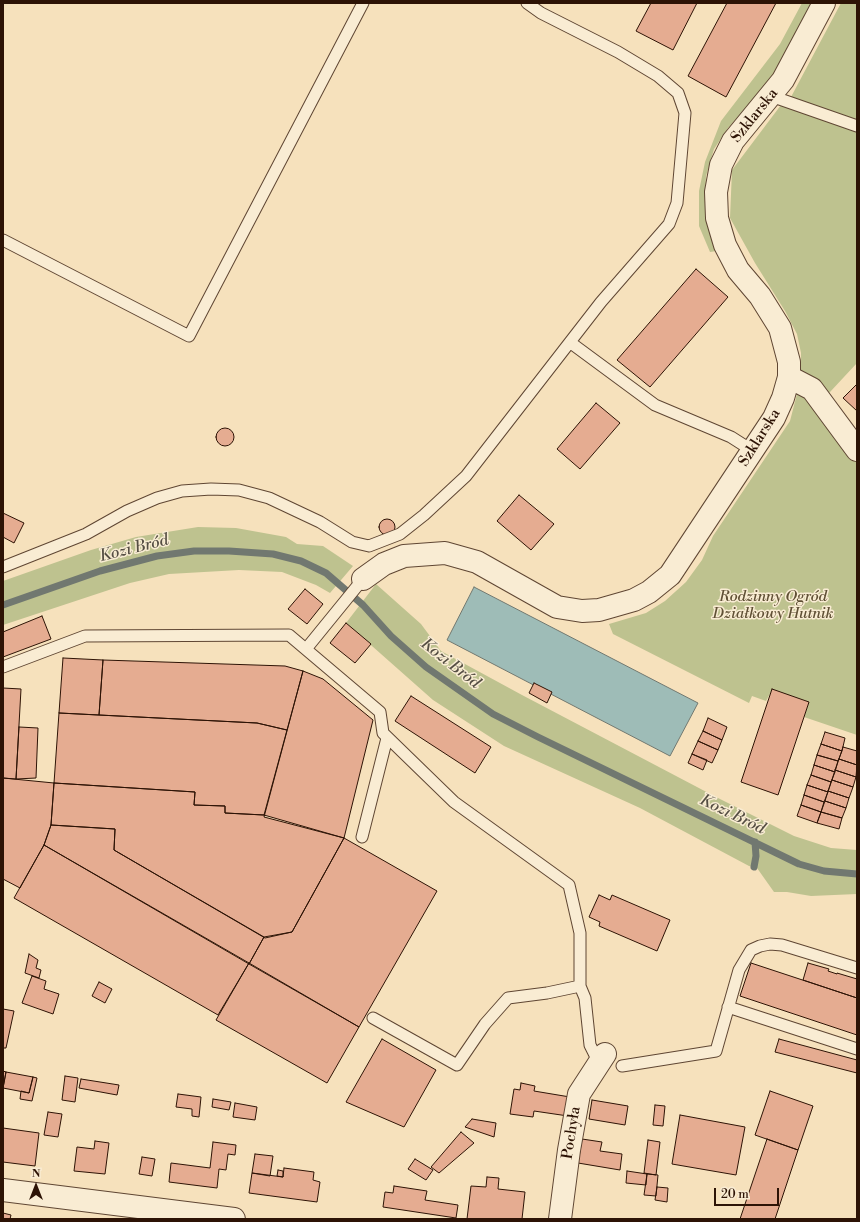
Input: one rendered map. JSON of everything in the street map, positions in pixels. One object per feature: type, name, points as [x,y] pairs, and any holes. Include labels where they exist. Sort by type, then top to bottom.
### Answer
[{"type":"street","name":"Szklarska","points":[[366,577],[384,564],[404,556],[445,553],[477,562],[557,607],[582,611],[599,610],[620,605],[649,592],[670,575],[753,451],[774,418],[783,398],[790,362],[780,328],[760,296],[738,270],[725,245],[717,218],[716,192],[721,165],[733,141],[783,80],[824,3]]},
{"type":"street","points":[[788,377],[812,389],[857,450]]},
{"type":"street","name":"Pochyła","points":[[560,1219],[569,1150],[579,1094],[608,1061]]},
{"type":"street","points":[[3,1190],[234,1219]]},
{"type":"lane","points":[[3,240],[189,336],[364,3]]},
{"type":"lane","points":[[3,567],[86,534],[127,511],[157,498],[182,491],[211,488],[239,490],[269,498],[320,522],[352,542],[370,546],[400,534],[424,515],[466,476],[571,343],[601,302],[669,224],[677,203],[685,113],[678,93],[658,76],[618,52],[541,13],[527,3]]},
{"type":"lane","points":[[771,96],[857,126]]},
{"type":"lane","points":[[571,343],[655,405],[731,437],[753,451]]},
{"type":"lane","points":[[306,649],[366,577]]},
{"type":"lane","points":[[3,667],[85,636],[289,635],[380,712],[382,733],[454,802],[569,885],[580,933],[580,986],[585,998],[590,1045],[608,1061],[716,1051],[739,970],[752,950],[760,946],[770,944],[782,945],[857,968]]},
{"type":"lane","points":[[362,837],[387,738]]},
{"type":"lane","points":[[373,1018],[457,1065],[485,1024],[508,998],[547,993],[580,986]]},
{"type":"lane","points":[[728,1007],[857,1049]]},
{"type":"green space","points":[[802,3],[814,3],[768,84],[728,128],[714,149],[706,176],[705,204],[708,224],[717,251],[710,252],[699,226],[699,191],[705,162],[721,121],[780,44]]},
{"type":"green space","points":[[841,3],[857,3],[857,121],[791,97]]},
{"type":"green space","name":"Rodzinny Ogród Działkowy Hutnik","points":[[781,105],[857,132],[857,363],[817,406],[857,457],[857,735],[804,717],[809,702],[772,690],[766,701],[752,696],[749,703],[613,634],[609,624],[646,613],[665,601],[686,582],[702,560],[713,536],[790,421],[797,394],[801,368],[801,353],[797,334],[730,218],[732,170]]},
{"type":"green space","points":[[198,527],[236,528],[286,537],[297,544],[323,546],[353,566],[330,593],[316,585],[282,572],[239,570],[169,574],[130,583],[3,625],[3,581],[91,550],[136,537]]},
{"type":"green space","points":[[376,584],[421,624],[441,651],[716,797],[794,836],[831,848],[857,850],[857,894],[811,896],[787,892],[774,892],[757,868],[749,866],[640,808],[504,746],[433,700],[346,623]]},
{"type":"water","points":[[474,587],[698,703],[670,756],[447,640]]},
{"type":"building","points":[[651,3],[697,3],[673,50],[636,31]]},
{"type":"building","points":[[727,3],[776,3],[726,97],[688,76]]},
{"type":"building","points":[[696,269],[728,297],[650,387],[617,360]]},
{"type":"building","points":[[857,384],[857,411],[843,398]]},
{"type":"building","points":[[596,403],[620,423],[580,469],[557,449]]},
{"type":"building","points":[[225,428],[231,431],[234,437],[231,443],[225,446],[219,443],[216,437],[219,431]]},
{"type":"building","points":[[519,495],[554,524],[531,550],[497,521]]},
{"type":"building","points":[[3,513],[24,523],[14,543],[3,537]]},
{"type":"building","points":[[384,519],[390,519],[395,524],[393,533],[390,535],[384,535],[379,530],[379,524]]},
{"type":"building","points":[[305,589],[323,604],[307,624],[288,609]]},
{"type":"building","points":[[42,616],[51,639],[3,657],[3,632]]},
{"type":"building","points":[[346,623],[371,644],[355,663],[330,643]]},
{"type":"building","points":[[63,658],[103,660],[99,715],[59,713]]},
{"type":"building","points":[[103,660],[285,666],[303,671],[287,730],[257,723],[99,715]]},
{"type":"building","points":[[303,671],[323,679],[373,720],[344,838],[264,817]]},
{"type":"building","points":[[534,683],[552,692],[547,703],[529,693]]},
{"type":"building","points":[[3,688],[21,689],[16,779],[3,778]]},
{"type":"building","points":[[772,689],[809,702],[778,795],[741,782]]},
{"type":"building","points":[[411,696],[491,747],[475,773],[395,721]]},
{"type":"building","points":[[59,713],[257,723],[287,730],[264,815],[225,813],[225,806],[194,805],[195,792],[54,783]]},
{"type":"building","points":[[708,718],[727,727],[722,740],[703,731]]},
{"type":"building","points":[[19,727],[38,728],[36,778],[16,779]]},
{"type":"building","points":[[703,731],[722,740],[718,750],[698,741]]},
{"type":"building","points":[[825,732],[845,738],[842,751],[821,744]]},
{"type":"building","points":[[698,741],[718,750],[712,763],[692,754]]},
{"type":"building","points":[[821,744],[842,751],[838,761],[817,755]]},
{"type":"building","points":[[843,747],[857,751],[857,765],[839,759]]},
{"type":"building","points":[[692,754],[707,760],[703,770],[688,763]]},
{"type":"building","points":[[817,755],[838,761],[835,772],[814,765]]},
{"type":"building","points":[[839,759],[857,765],[856,777],[835,770]]},
{"type":"building","points":[[814,765],[835,772],[831,782],[811,775]]},
{"type":"building","points":[[835,770],[856,777],[853,787],[832,780]]},
{"type":"building","points":[[811,775],[831,782],[828,792],[807,785]]},
{"type":"building","points":[[3,778],[54,783],[51,825],[44,845],[20,888],[3,879]]},
{"type":"building","points":[[832,780],[853,787],[849,798],[828,791]]},
{"type":"building","points":[[54,783],[195,792],[194,805],[225,806],[225,813],[264,815],[344,838],[292,932],[265,938],[114,850],[115,829],[51,825]]},
{"type":"building","points":[[807,785],[828,792],[824,802],[804,795]]},
{"type":"building","points":[[828,791],[849,798],[846,808],[825,801]]},
{"type":"building","points":[[804,795],[824,802],[821,812],[801,805]]},
{"type":"building","points":[[825,801],[846,808],[842,818],[821,812]]},
{"type":"building","points":[[801,805],[821,812],[817,823],[797,816]]},
{"type":"building","points":[[821,812],[842,818],[839,829],[817,823]]},
{"type":"building","points":[[51,825],[115,829],[114,850],[264,937],[249,964],[44,845]]},
{"type":"building","points":[[344,838],[437,891],[359,1027],[249,964],[264,937],[292,932]]},
{"type":"building","points":[[44,845],[249,963],[218,1015],[14,898]]},
{"type":"building","points":[[599,895],[610,900],[612,895],[670,920],[657,951],[599,926],[600,922],[589,917]]},
{"type":"building","points":[[29,954],[38,960],[36,968],[41,970],[39,978],[25,973]]},
{"type":"building","points":[[249,963],[359,1027],[327,1083],[216,1020]]},
{"type":"building","points":[[751,963],[857,998],[857,1035],[740,996]]},
{"type":"building","points":[[808,963],[829,969],[828,971],[837,974],[857,979],[857,998],[803,980]]},
{"type":"building","points":[[32,976],[46,981],[44,989],[59,994],[53,1014],[22,1003]]},
{"type":"building","points":[[99,982],[112,989],[105,1003],[92,996]]},
{"type":"building","points":[[3,1009],[14,1011],[6,1048],[3,1048]]},
{"type":"building","points":[[382,1039],[436,1070],[404,1127],[346,1102]]},
{"type":"building","points":[[779,1039],[857,1060],[857,1073],[775,1052]]},
{"type":"building","points":[[3,1071],[6,1072],[3,1088]]},
{"type":"building","points":[[6,1072],[33,1077],[29,1093],[3,1088]]},
{"type":"building","points":[[65,1076],[78,1078],[75,1102],[62,1100]]},
{"type":"building","points":[[33,1077],[37,1078],[32,1101],[20,1099],[21,1091],[29,1093]]},
{"type":"building","points":[[81,1079],[119,1085],[117,1095],[79,1088]]},
{"type":"building","points":[[521,1083],[535,1086],[534,1091],[570,1097],[568,1116],[534,1111],[533,1117],[510,1114],[514,1089],[520,1090]]},
{"type":"building","points":[[770,1091],[813,1106],[798,1150],[755,1135]]},
{"type":"building","points":[[178,1094],[201,1097],[199,1117],[192,1116],[192,1109],[176,1107]]},
{"type":"building","points":[[213,1099],[231,1102],[229,1110],[212,1107]]},
{"type":"building","points":[[592,1100],[628,1106],[625,1125],[589,1119]]},
{"type":"building","points":[[235,1103],[257,1107],[255,1120],[233,1117]]},
{"type":"building","points":[[655,1105],[665,1106],[663,1126],[653,1125]]},
{"type":"building","points":[[48,1112],[62,1114],[58,1137],[44,1135]]},
{"type":"building","points":[[680,1115],[745,1127],[736,1175],[672,1164]]},
{"type":"building","points":[[472,1119],[496,1123],[494,1137],[465,1127]]},
{"type":"building","points":[[3,1128],[39,1133],[35,1166],[3,1162]]},
{"type":"building","points":[[461,1132],[474,1143],[439,1173],[431,1167]]},
{"type":"building","points":[[582,1139],[602,1142],[600,1151],[622,1154],[620,1170],[578,1163]]},
{"type":"building","points":[[767,1139],[798,1150],[775,1219],[740,1219]]},
{"type":"building","points":[[648,1140],[660,1142],[656,1175],[644,1173]]},
{"type":"building","points":[[95,1141],[109,1143],[105,1174],[74,1171],[77,1147],[94,1149]]},
{"type":"building","points":[[213,1142],[236,1145],[235,1155],[228,1154],[226,1170],[219,1169],[217,1188],[169,1182],[171,1163],[210,1168]]},
{"type":"building","points":[[255,1154],[273,1156],[270,1176],[252,1173]]},
{"type":"building","points":[[142,1157],[155,1159],[152,1176],[139,1174]]},
{"type":"building","points":[[415,1159],[433,1170],[426,1180],[408,1169]]},
{"type":"building","points":[[284,1168],[314,1172],[313,1180],[320,1182],[317,1202],[249,1193],[252,1173],[283,1177]]},
{"type":"building","points":[[278,1170],[283,1171],[283,1177],[277,1176]]},
{"type":"building","points":[[627,1171],[647,1174],[646,1185],[626,1183]]},
{"type":"building","points":[[647,1174],[658,1175],[656,1196],[644,1195]]},
{"type":"building","points":[[487,1177],[499,1178],[498,1189],[525,1192],[522,1219],[467,1219],[471,1186],[486,1187]]},
{"type":"building","points":[[394,1186],[427,1191],[425,1200],[458,1205],[456,1218],[383,1207],[385,1192],[393,1193]]},
{"type":"building","points":[[657,1187],[668,1188],[667,1202],[655,1200]]},
{"type":"building","points":[[3,1213],[11,1215],[10,1219],[3,1219]]},
{"type":"waterway","name":"Kozi Bród","points":[[3,605],[100,571],[157,556],[194,551],[229,551],[273,554],[301,561],[326,573],[363,605],[391,636],[426,667],[493,714],[799,864],[824,871],[857,874]]},
{"type":"waterway","points":[[754,867],[756,856],[755,842]]}]
